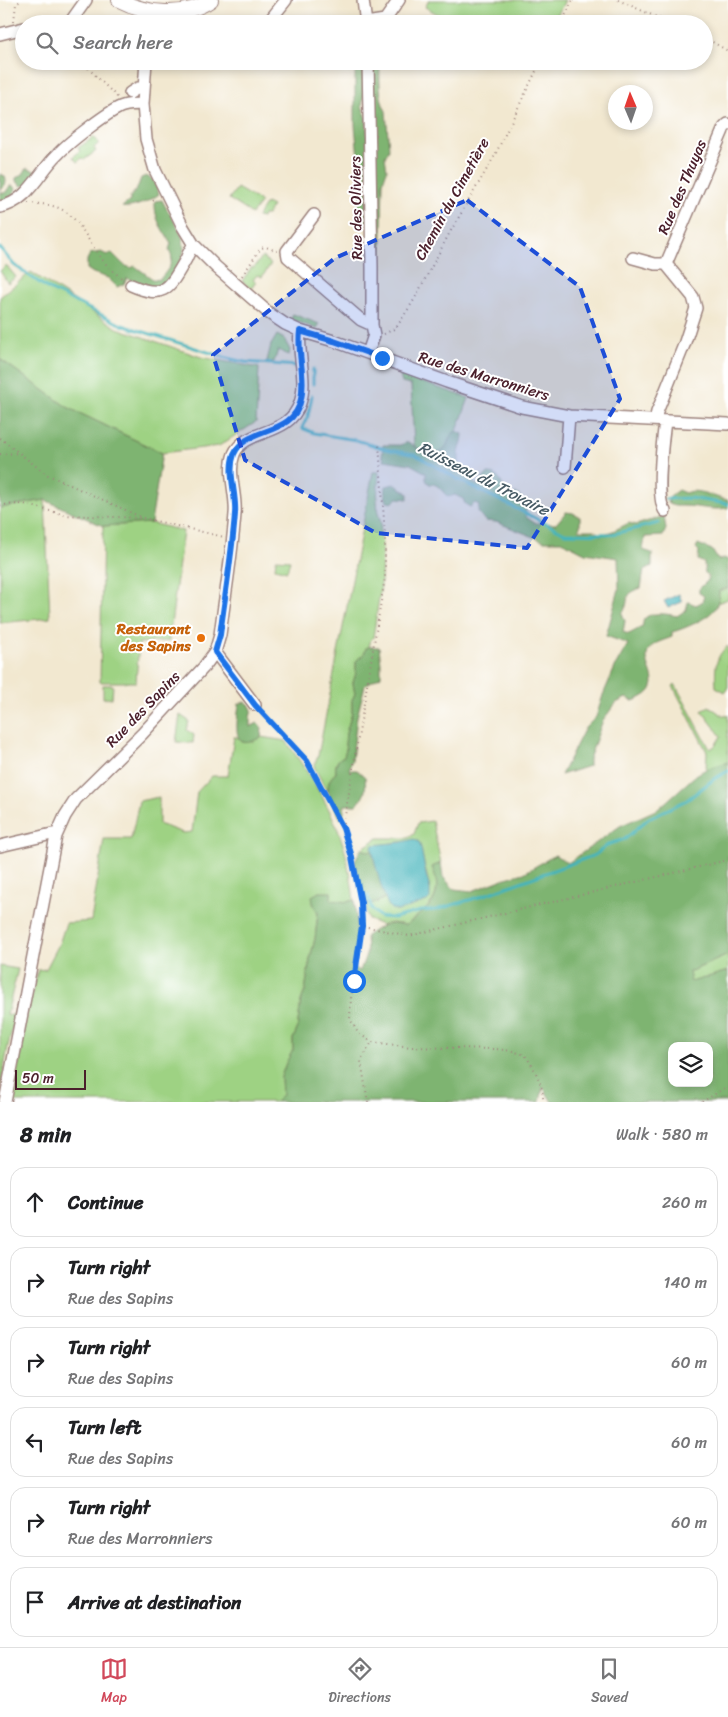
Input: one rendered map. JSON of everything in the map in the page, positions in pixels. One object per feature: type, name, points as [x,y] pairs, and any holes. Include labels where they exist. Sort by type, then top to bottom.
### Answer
[{"type":"main road","points":[[119,0],[131,6],[164,12],[186,10],[211,0]]},
{"type":"main road","points":[[130,0],[143,8]]},
{"type":"street","points":[[75,15],[86,0]]},
{"type":"street","points":[[274,15],[286,0]]},
{"type":"street","points":[[363,0],[365,15]]},
{"type":"street","points":[[388,15],[399,0]]},
{"type":"street","points":[[143,8],[143,15]]},
{"type":"street","points":[[0,34],[15,28]]},
{"type":"street","name":"Rue des Marronniers","points":[[145,70],[142,104],[146,139],[152,161],[169,200],[194,245],[270,314],[284,324],[522,407],[569,416],[728,424]]},
{"type":"street","name":"Rue des Oliviers","points":[[368,70],[372,267],[376,332],[368,353]]},
{"type":"street","points":[[130,93],[133,90],[144,88]]},
{"type":"street","points":[[0,207],[10,205],[19,200],[58,154],[83,133],[122,106],[142,104]]},
{"type":"street","name":"Rue des Thuyas","points":[[666,264],[724,128],[728,124]]},
{"type":"street","points":[[314,215],[286,254],[376,332]]},
{"type":"street","points":[[130,284],[147,292],[162,291],[174,280],[194,245]]},
{"type":"street","points":[[634,258],[656,264],[666,264],[693,297],[696,308],[684,345],[657,412],[660,421],[660,492],[662,508],[665,511]]},
{"type":"street","name":"Rue des Sapins","points":[[5,1102],[56,836],[64,816],[76,799],[173,701],[204,668],[215,652],[220,635],[236,512],[232,468],[233,456],[237,448],[246,440],[280,426],[292,418],[298,409],[303,387],[300,331]]},
{"type":"street","points":[[565,467],[569,416]]},
{"type":"street","points":[[215,652],[255,705]]},
{"type":"street","points":[[0,846],[52,834],[56,836]]},
{"type":"path","points":[[18,15],[16,4],[22,0]]},
{"type":"path","points":[[566,15],[573,0]]},
{"type":"path","points":[[618,0],[652,15]]},
{"type":"path","points":[[713,43],[728,52]]},
{"type":"path","points":[[90,70],[121,101],[122,106]]},
{"type":"path","name":"Chemin du Cimetière","points":[[376,332],[389,332],[396,328],[414,300],[449,234],[494,157],[538,70]]},
{"type":"path","points":[[19,200],[26,203],[48,205],[65,211],[79,225],[112,271],[130,284]]},
{"type":"path","points":[[237,285],[261,248],[266,247],[286,254]]},
{"type":"path","points":[[0,438],[46,474],[143,518]]},
{"type":"path","points":[[343,828],[385,578],[385,536],[379,443]]},
{"type":"path","points":[[0,454],[20,453]]},
{"type":"path","points":[[0,505],[24,504],[65,515],[143,518],[232,539]]},
{"type":"path","points":[[255,705],[307,761],[343,828],[361,903],[362,926],[351,998],[350,1019],[358,1033],[372,1042],[411,1047],[512,1051],[524,1055],[537,1076],[544,1097],[543,1102]]},
{"type":"path","points":[[362,926],[409,936],[728,860]]},
{"type":"path","points":[[368,1102],[361,1061],[372,1042]]},
{"type":"path","points":[[702,1102],[728,1087]]},
{"type":"highlighted area","points":[[467,200],[580,287],[620,399],[527,548],[376,533],[245,460],[213,355],[335,258]]},
{"type":"green space","points":[[429,0],[565,0],[558,15],[439,15],[425,7]]},
{"type":"green space","points":[[355,70],[363,70],[366,86],[362,106],[367,118],[368,222],[362,222],[358,211],[361,190],[355,125]]},
{"type":"green space","points":[[372,70],[380,70],[381,94],[386,111],[389,149],[385,157],[387,170],[383,182],[381,268],[376,268]]},
{"type":"green space","points":[[94,137],[99,143],[94,148],[96,151],[84,160],[82,158],[77,162],[73,157],[80,151],[78,148]]},
{"type":"green space","points":[[27,168],[35,171],[36,175],[28,185],[22,186],[16,181],[16,178],[23,174]]},
{"type":"green space","points":[[0,174],[5,176],[6,182],[0,190]]},
{"type":"green space","points":[[146,176],[154,180],[159,194],[141,204],[122,207],[130,201],[130,197],[137,189],[141,178]]},
{"type":"green space","points":[[10,186],[16,188],[13,196],[6,200],[0,200],[0,190],[2,193],[5,193]]},
{"type":"green space","points":[[237,188],[261,202],[252,214],[229,199]]},
{"type":"green space","points":[[162,200],[181,233],[184,248],[182,259],[168,284],[147,287],[127,278],[124,284],[117,287],[108,278],[87,269],[87,260],[90,254],[101,252],[107,255],[112,253],[124,265],[131,268],[135,266],[154,280],[160,279],[170,266],[172,258],[169,250],[171,243],[159,223],[156,213],[155,201]]},
{"type":"green space","points":[[266,203],[272,206],[267,215],[263,215],[262,218],[257,217]]},
{"type":"green space","points":[[262,257],[271,264],[262,277],[257,275],[253,280],[256,282],[251,289],[242,281]]},
{"type":"green space","points":[[6,265],[16,277],[8,283],[0,271]]},
{"type":"green space","points":[[31,272],[117,328],[201,357],[259,368],[256,422],[219,446],[162,453],[67,407],[0,359],[0,297]]},
{"type":"green space","points":[[293,314],[319,324],[317,329],[291,319]]},
{"type":"green space","points":[[277,335],[284,339],[290,350],[289,355],[278,350],[274,362],[267,361],[271,345]]},
{"type":"green space","points":[[0,359],[67,407],[162,453],[151,523],[103,526],[45,500],[0,508]]},
{"type":"green space","points":[[400,375],[469,398],[457,431],[449,438],[447,446],[443,450],[425,454],[414,445],[411,385],[402,383]]},
{"type":"green space","points":[[457,431],[463,434],[459,459],[461,468],[466,476],[477,485],[487,474],[496,476],[501,481],[508,497],[516,493],[521,498],[525,506],[526,517],[535,523],[556,524],[566,512],[573,513],[580,517],[580,527],[578,530],[594,530],[600,535],[629,523],[636,525],[664,516],[666,529],[663,536],[645,537],[643,550],[652,553],[652,566],[644,570],[641,588],[628,596],[622,613],[625,621],[623,632],[629,634],[642,627],[647,616],[669,614],[677,616],[686,610],[688,602],[696,605],[702,602],[704,596],[699,593],[699,589],[708,580],[708,575],[705,573],[704,563],[698,560],[699,551],[696,548],[698,544],[712,550],[718,560],[724,558],[728,560],[728,588],[719,591],[715,608],[701,620],[672,632],[672,637],[658,642],[651,647],[647,654],[647,661],[653,682],[651,689],[645,695],[633,701],[626,698],[616,703],[603,720],[589,759],[589,766],[561,775],[585,728],[596,717],[616,665],[628,644],[606,636],[619,589],[618,558],[585,553],[562,541],[544,541],[496,522],[485,521],[478,512],[479,505],[475,503],[470,507],[465,504],[463,499],[455,495],[448,497],[438,486],[429,484],[426,480],[426,473],[410,464],[384,460],[382,454],[383,445],[400,445],[408,442],[425,454],[436,453],[447,446],[449,438]]},
{"type":"green space","points":[[373,472],[379,472],[377,500],[382,544],[381,585],[373,638],[364,654],[356,661],[356,673],[353,683],[355,694],[352,700],[352,713],[346,733],[346,749],[344,756],[337,763],[336,773],[331,779],[327,792],[314,766],[318,756]]},
{"type":"green space","points":[[394,484],[408,493],[408,499],[398,498],[392,503],[387,502],[385,495],[386,486]]},
{"type":"green space","points":[[678,490],[685,493],[690,491],[701,492],[728,500],[728,508],[675,506],[668,503],[670,496]]},
{"type":"green space","points":[[45,500],[50,618],[0,623],[0,508]]},
{"type":"green space","points":[[151,523],[183,531],[169,641],[139,643],[136,682],[100,682],[103,526]]},
{"type":"green space","points":[[276,559],[290,560],[287,571],[275,568]]},
{"type":"green space","points":[[728,588],[728,599],[717,603],[719,591]]},
{"type":"green space","points":[[728,646],[728,687],[725,692],[716,687],[716,669],[720,655]]},
{"type":"green space","points":[[379,647],[381,676],[365,685],[357,717],[349,770],[357,770],[365,777],[364,796],[356,805],[345,805],[341,819],[328,789],[331,778],[336,773],[337,763],[344,756],[346,749],[346,733],[352,713],[352,700],[355,694],[353,683],[356,673],[356,661],[364,654],[366,648]]},
{"type":"green space","points":[[675,684],[710,749],[715,746],[721,736],[702,711],[709,706],[723,716],[728,715],[728,762],[706,769],[707,752],[673,686]]},
{"type":"green space","points":[[103,685],[113,685],[112,698],[103,698]]},
{"type":"green space","points":[[244,702],[249,704],[252,710],[250,727],[258,723],[262,728],[261,737],[251,742],[240,740],[238,734],[239,704]]},
{"type":"green space","points":[[180,715],[189,721],[187,730],[194,735],[193,743],[176,742]]},
{"type":"green space","points":[[234,737],[237,737],[242,742],[253,741],[261,737],[286,741],[334,819],[346,854],[354,900],[347,902],[330,900],[331,892],[313,903],[318,912],[315,939],[305,991],[301,1001],[297,1030],[293,1039],[293,1050],[281,1077],[282,1095],[275,1102],[11,1102],[21,1053],[25,1020],[38,970],[46,969],[59,944],[66,923],[91,921],[104,839],[131,839],[139,801],[159,797],[159,824],[183,833],[192,832],[197,792],[212,776],[228,776]]},
{"type":"green space","points":[[728,762],[728,955],[689,972],[691,982],[728,971],[728,1102],[552,1102],[543,1087],[540,1102],[275,1102],[282,1095],[281,1077],[293,1050],[293,1039],[297,1030],[301,1001],[305,991],[315,939],[318,913],[312,896],[319,892],[331,892],[331,900],[347,902],[354,900],[357,933],[352,966],[360,971],[367,952],[366,936],[384,925],[406,925],[422,913],[433,901],[437,887],[432,867],[441,863],[443,877],[454,889],[472,891],[524,873],[555,855],[568,863],[620,826],[658,809],[696,775],[706,769]]},
{"type":"green space","points":[[432,821],[441,863],[432,867],[437,887],[432,901],[422,913],[406,925],[392,923],[381,925],[369,920],[366,912],[367,904],[378,902],[386,897],[390,907],[430,889],[419,842],[414,840],[382,845],[372,848],[372,852],[361,849],[378,838],[408,838],[414,834],[418,823]]},
{"type":"green space","points":[[361,849],[372,852],[386,897],[378,902],[367,904],[356,870],[355,860]]},
{"type":"green space","points":[[728,955],[728,971],[690,983],[689,972]]},
{"type":"green space","points":[[0,966],[18,969],[7,1014],[14,1015],[0,1092]]},
{"type":"water","points":[[679,594],[682,602],[668,608],[664,601]]},
{"type":"water","points":[[414,839],[419,842],[421,848],[430,889],[430,898],[427,901],[398,911],[391,909],[385,897],[372,848],[373,845]]},
{"type":"waterway","name":"Ruisseau du Trovaire","points":[[0,248],[14,265],[47,288],[122,325],[227,358],[245,362],[297,366]]},
{"type":"waterway","points":[[313,369],[313,384]]},
{"type":"waterway","name":"Ruisseau du Trovaire","points":[[312,396],[308,416],[302,428],[314,433],[356,440],[385,449],[416,455],[463,482],[565,533],[613,534],[659,523]]},
{"type":"waterway","name":"Ruisseau du Trovaire","points":[[665,499],[689,498],[728,504]]},
{"type":"waterway","points":[[367,895],[372,909],[380,917],[394,918],[421,911],[436,910],[479,897],[595,855],[609,844],[625,839],[649,818],[687,800],[714,779],[728,771]]},
{"type":"place","name":"Restaurant des Sapins","points":[[201,638]]},
{"type":"route","points":[[354,981],[362,926],[361,903],[352,857],[343,828],[307,761],[284,734],[255,705],[215,652],[220,635],[236,512],[232,468],[233,456],[237,448],[246,440],[280,426],[292,418],[298,409],[303,387],[300,331],[382,358]]}]
